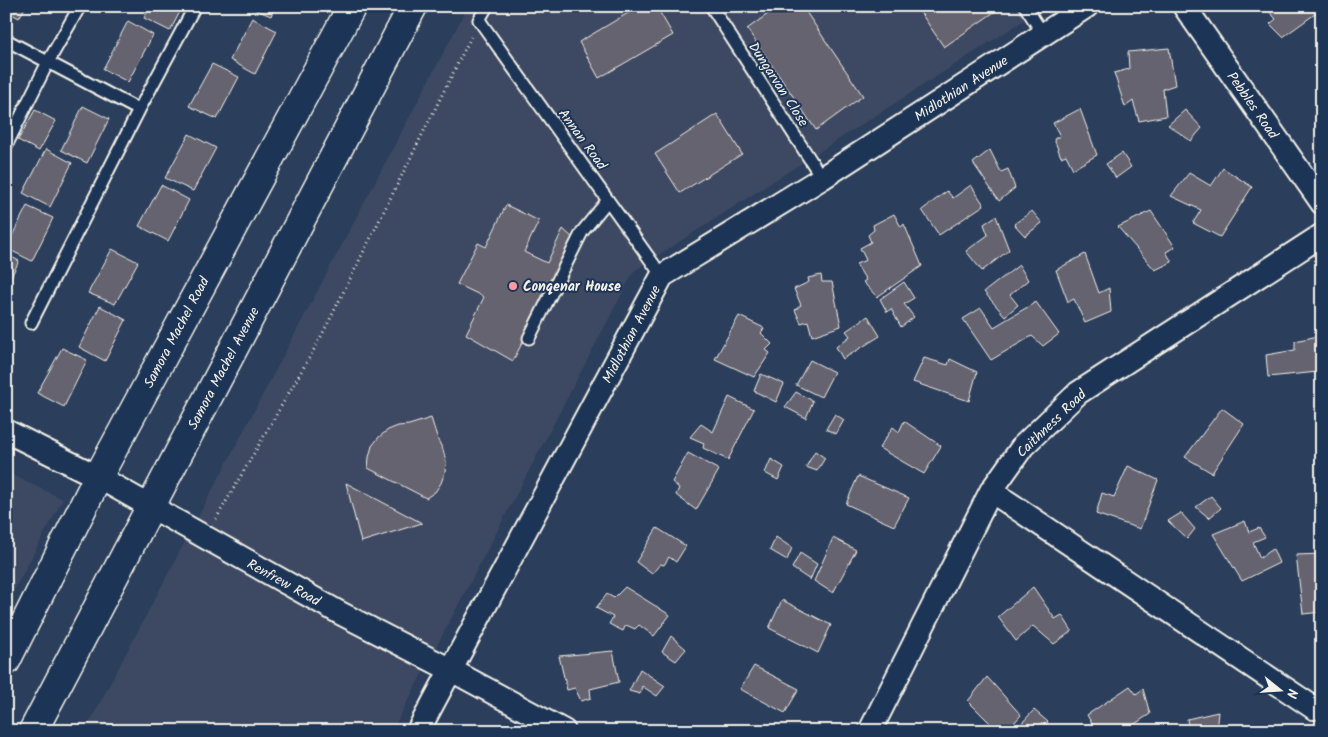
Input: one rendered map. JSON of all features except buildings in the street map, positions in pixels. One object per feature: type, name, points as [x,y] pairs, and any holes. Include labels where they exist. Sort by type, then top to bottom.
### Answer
[{"type":"highway","name":"Samora Machel Road","points":[[6,661],[98,477],[352,6]]},
{"type":"highway","name":"Samora Machel Avenue","points":[[33,731],[413,6]]},
{"type":"street","name":"Midlothian Avenue","points":[[418,731],[662,276],[822,178],[1087,6]]},
{"type":"street","name":"Pebbles Road","points":[[1184,6],[1322,204]]},
{"type":"street","name":"Caithness Road","points":[[870,731],[991,491],[1023,446],[1078,393],[1322,235]]},
{"type":"street","name":"Renfrew Road","points":[[6,431],[98,477],[340,613],[564,731]]},
{"type":"street","points":[[991,491],[1314,708]]},
{"type":"lane","points":[[6,146],[48,62],[80,6]]},
{"type":"lane","points":[[31,323],[139,110],[195,6]]},
{"type":"lane","points":[[480,20],[488,6]]},
{"type":"lane","name":"Dungarvan Close","points":[[711,6],[822,178]]},
{"type":"lane","points":[[1025,6],[1043,34]]},
{"type":"lane","name":"Annan Road","points":[[480,20],[662,276]]},
{"type":"lane","points":[[6,40],[139,110]]},
{"type":"lane","points":[[529,338],[582,232],[608,200]]},
{"type":"path","points":[[202,536],[219,515],[320,339],[480,20]]},
{"type":"shaded area","points":[[468,6],[1046,6],[634,271],[392,731],[85,731]]},
{"type":"shaded area","points":[[6,472],[63,499],[6,605]]},
{"type":"place","name":"Conqenar House","points":[[513,286]]}]
